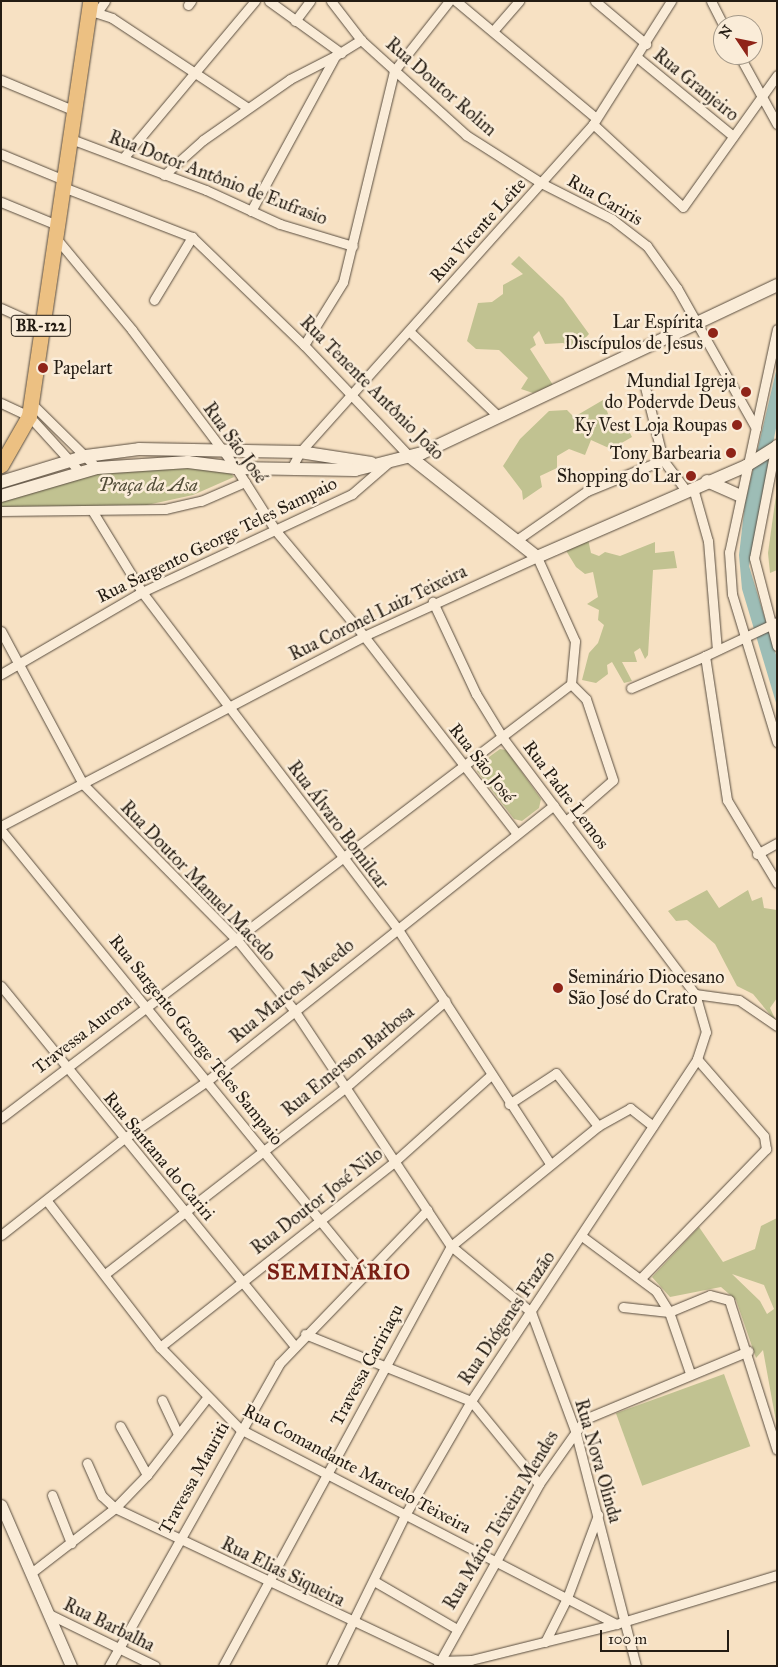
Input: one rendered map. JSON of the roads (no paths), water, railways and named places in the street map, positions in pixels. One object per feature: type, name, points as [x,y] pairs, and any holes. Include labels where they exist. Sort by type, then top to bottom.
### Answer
[{"type":"highway","name":"BR-122","points":[[1,465],[30,410],[41,326],[92,7]]},
{"type":"main road","points":[[1,482],[86,456],[139,449],[300,452],[371,463],[410,456],[426,451],[777,285]]},
{"type":"main road","name":"Rua Coronel Luiz Teixeira","points":[[537,557],[689,488],[746,466],[776,445]]},
{"type":"main road","name":"Rua Tenente Antônio João","points":[[410,456],[518,539],[537,557]]},
{"type":"main road","points":[[1,496],[97,468],[188,462],[236,468],[292,467],[355,470],[371,463]]},
{"type":"main road","points":[[707,481],[740,496]]},
{"type":"street","points":[[92,7],[106,1]]},
{"type":"street","points":[[124,157],[194,71],[255,1]]},
{"type":"street","points":[[269,1],[338,54]]},
{"type":"street","points":[[295,21],[310,1]]},
{"type":"street","name":"Rua Doutor Rolim","points":[[330,1],[361,40],[466,134],[542,184]]},
{"type":"street","points":[[304,345],[337,295],[354,246],[394,71],[449,1]]},
{"type":"street","points":[[456,1],[493,31],[594,121],[682,206],[777,75]]},
{"type":"street","points":[[493,31],[519,1]]},
{"type":"street","points":[[595,1],[646,44]]},
{"type":"street","name":"Rua Vicente Leite","points":[[292,467],[300,452],[354,396],[409,331],[542,184],[594,121],[638,58],[670,1]]},
{"type":"street","points":[[711,1],[718,15]]},
{"type":"street","points":[[92,7],[194,71],[248,108]]},
{"type":"street","points":[[164,175],[248,108],[290,79],[361,40]]},
{"type":"street","points":[[251,211],[338,54]]},
{"type":"street","name":"Rua Granjeiro","points":[[638,58],[733,136]]},
{"type":"street","points":[[745,65],[777,124]]},
{"type":"street","points":[[1,80],[75,111]]},
{"type":"street","name":"Rua Dotor Antônio de Eufrasio","points":[[71,139],[124,157],[251,211],[354,246]]},
{"type":"street","name":"Rua Tenente Antônio João","points":[[1,154],[63,184],[192,238],[304,345],[410,456]]},
{"type":"street","name":"Rua Cariris","points":[[542,184],[595,209],[648,246],[696,323],[756,428]]},
{"type":"street","points":[[1,202],[56,231]]},
{"type":"street","name":"Rua São José","points":[[56,231],[236,468],[276,531],[364,636],[516,833]]},
{"type":"street","points":[[154,300],[192,238]]},
{"type":"street","points":[[1,308],[41,326]]},
{"type":"street","points":[[777,328],[729,552],[729,580],[777,742]]},
{"type":"street","points":[[409,331],[498,416]]},
{"type":"street","points":[[644,383],[663,460],[689,488],[708,540],[717,650]]},
{"type":"street","points":[[1,403],[30,410],[86,456],[97,468]]},
{"type":"street","points":[[30,410],[69,461],[80,472]]},
{"type":"street","points":[[776,445],[754,558],[774,624],[777,646]]},
{"type":"street","points":[[518,539],[587,491],[663,460]]},
{"type":"street","name":"Rua Sargento George Teles Sampaio","points":[[1,674],[142,592],[276,531],[364,486],[390,461]]},
{"type":"street","points":[[1,511],[93,512],[181,506],[244,482]]},
{"type":"street","name":"Rua Álvaro Bomilcar","points":[[93,512],[142,592],[342,860],[397,928],[445,1001],[490,1076],[550,1164]]},
{"type":"street","name":"Rua Tenente Antônio João","points":[[537,557],[575,642],[571,684]]},
{"type":"street","name":"Rua Coronel Luiz Teixeira","points":[[1,826],[230,709],[364,636],[433,602],[537,557]]},
{"type":"street","name":"Rua Padre Lemos","points":[[433,602],[476,694],[503,738],[695,994]]},
{"type":"street","points":[[631,688],[774,624]]},
{"type":"street","name":"Rua Doutor Manuel Macedo","points":[[1,631],[82,784],[238,941],[294,1010],[452,1246],[531,1312]]},
{"type":"street","points":[[706,656],[723,789],[757,854],[777,883]]},
{"type":"street","points":[[566,821],[613,780],[586,699],[571,684]]},
{"type":"street","name":"Travessa Aurora","points":[[2,1116],[145,1005],[238,941],[465,768],[571,684]]},
{"type":"street","name":"Rua Marcos Macedo","points":[[1,1235],[47,1201],[123,1139],[206,1081],[516,833],[554,805]]},
{"type":"street","name":"Rua Sargento George Teles Sampaio","points":[[1,830],[362,1272]]},
{"type":"street","points":[[757,854],[777,843]]},
{"type":"street","name":"Rua Santana do Cariri","points":[[1,986],[123,1139],[294,1344]]},
{"type":"street","points":[[695,994],[739,1000],[777,1026]]},
{"type":"street","name":"Rua Diógenes Frazão","points":[[331,1666],[405,1515],[471,1401],[583,1237],[697,1059],[706,1032],[695,994]]},
{"type":"street","name":"Rua Emerson Barbosa","points":[[105,1274],[345,1088],[445,1001]]},
{"type":"street","points":[[641,1278],[761,1157],[767,1145],[697,1059]]},
{"type":"street","points":[[509,1104],[550,1074],[561,1078],[598,1126]]},
{"type":"street","name":"Rua Doutor José Nilo","points":[[160,1347],[394,1162],[490,1076]]},
{"type":"street","name":"Travessa Caririaçu","points":[[223,1666],[269,1584],[385,1364],[452,1246],[598,1126],[628,1108],[654,1126]]},
{"type":"street","name":"Rua Comandante Marcelo Teixeira","points":[[47,1201],[160,1347],[206,1399],[240,1429],[567,1598],[621,1623]]},
{"type":"street","name":"Travessa Mauriti","points":[[109,1666],[240,1429],[294,1344],[362,1272],[427,1210]]},
{"type":"street","points":[[583,1237],[641,1278],[669,1312],[690,1373]]},
{"type":"street","points":[[624,1307],[669,1312],[716,1294],[731,1303],[748,1351],[777,1450]]},
{"type":"street","name":"Rua Nova Olinda","points":[[531,1312],[575,1430],[598,1515],[621,1623],[636,1666]]},
{"type":"street","points":[[305,1334],[385,1364],[471,1401],[539,1484]]},
{"type":"street","name":"Rua Mário Teixeira Mendes","points":[[438,1664],[455,1628],[539,1484],[575,1430],[596,1413],[690,1373],[748,1351]]},
{"type":"street","points":[[32,1573],[115,1508],[147,1476],[206,1399]]},
{"type":"street","points":[[162,1400],[178,1435]]},
{"type":"street","points":[[120,1426],[147,1476]]},
{"type":"street","name":"Rua Elias Siqueira","points":[[87,1463],[102,1496],[115,1508],[438,1664]]},
{"type":"street","points":[[52,1495],[70,1543]]},
{"type":"street","points":[[1,1505],[71,1666]]},
{"type":"street","points":[[544,1642],[567,1598],[598,1515]]},
{"type":"street","points":[[438,1664],[472,1663],[544,1642],[621,1623],[777,1575]]},
{"type":"street","points":[[374,1581],[455,1628]]},
{"type":"street","name":"Rua Barbalha","points":[[49,1614],[155,1666]]},
{"type":"water","points":[[777,367],[777,423],[749,566],[777,658],[777,706],[742,589],[739,555],[745,503]]},
{"type":"place","name":"Lar Espírita Discípulos de Jesus","points":[[713,333]]},
{"type":"place","name":"Papelart","points":[[43,368]]},
{"type":"place","name":"Mundial Igreja do Podervde Deus","points":[[746,392]]},
{"type":"place","name":"Ky Vest Loja Roupas","points":[[737,425]]},
{"type":"place","name":"Tony Barbearia","points":[[731,453]]},
{"type":"place","name":"Shopping do Lar","points":[[691,476]]},
{"type":"place","name":"Seminário Diocesano São José do Crato","points":[[558,988]]},
{"type":"district","name":"SEMINÁRIO","points":[[339,1272]]},
{"type":"park label","name":"Praça da Asa","points":[[148,485]]}]
